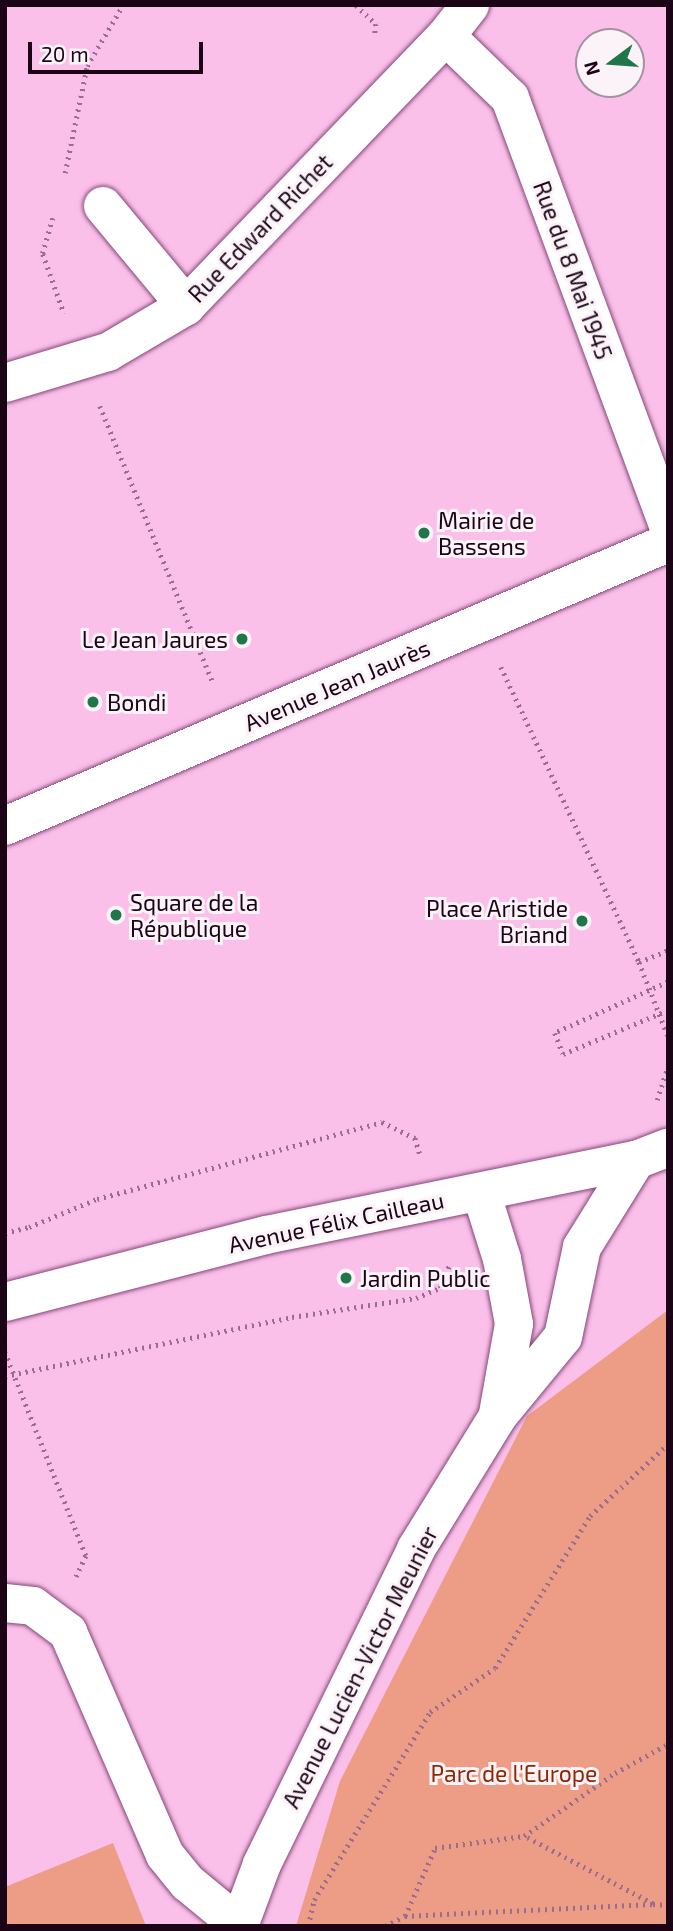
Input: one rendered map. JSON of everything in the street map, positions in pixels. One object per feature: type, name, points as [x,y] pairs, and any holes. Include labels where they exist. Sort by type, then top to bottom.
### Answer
[{"type":"street","name":"Rue Edward Richet","points":[[5,383],[108,352],[186,306],[446,36],[470,5]]},
{"type":"street","name":"Rue du 8 Mai 1945","points":[[446,36],[510,98],[668,526]]},
{"type":"street","points":[[103,206],[186,306]]},
{"type":"street","name":"Avenue Jean Jaurès","points":[[5,826],[668,542]]},
{"type":"street","name":"Avenue Félix Cailleau","points":[[5,1302],[266,1235],[652,1154]]},
{"type":"street","name":"Avenue Lucien-Victor Meunier","points":[[239,1926],[262,1864],[416,1549],[498,1416],[563,1337],[582,1247],[652,1154]]},
{"type":"street","name":"Avenue Lucien-Victor Meunier","points":[[481,1192],[502,1259],[514,1324],[498,1416]]},
{"type":"street","points":[[5,1603],[33,1606],[68,1632],[164,1855],[188,1884],[239,1926]]},
{"type":"path","points":[[549,594],[500,665],[639,962],[668,1036]]},
{"type":"path","points":[[639,962],[668,950]]},
{"type":"path","points":[[668,982],[555,1033],[563,1054],[668,1010]]},
{"type":"path","points":[[5,1352],[86,1556],[56,1623]]},
{"type":"path","points":[[308,1926],[314,1900],[430,1712],[495,1668],[590,1516],[668,1444]]},
{"type":"path","points":[[405,1916],[435,1849],[524,1836],[615,1773],[668,1744]]},
{"type":"path","points":[[524,1836],[653,1904]]},
{"type":"path","points":[[385,1926],[405,1916],[668,1905]]},
{"type":"green space","name":"Parc de l'Europe","points":[[668,1310],[668,1926],[296,1926],[340,1781],[527,1416]]},
{"type":"green space","points":[[113,1843],[146,1926],[5,1926],[5,1887]]},
{"type":"place","name":"Mairie de Bassens","points":[[424,533]]},
{"type":"place","name":"Le Jean Jaures","points":[[242,639]]},
{"type":"place","name":"Bondi","points":[[93,702]]},
{"type":"place","name":"Square de la République","points":[[116,915]]},
{"type":"place","name":"Place Aristide Briand","points":[[582,921]]},
{"type":"place","name":"Jardin Public","points":[[346,1278]]}]
